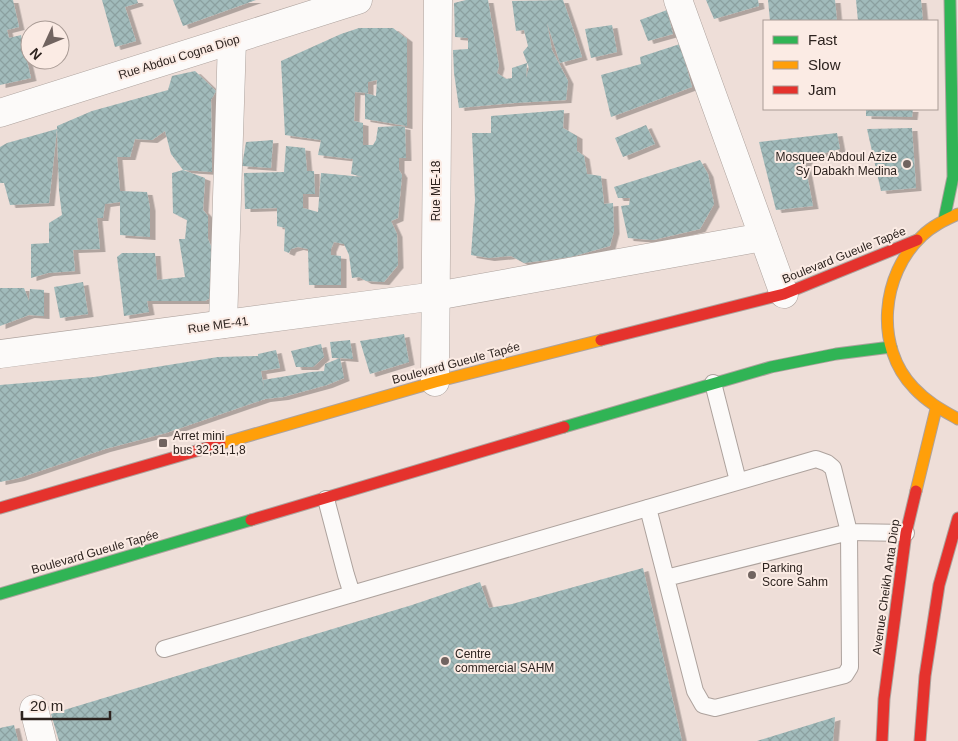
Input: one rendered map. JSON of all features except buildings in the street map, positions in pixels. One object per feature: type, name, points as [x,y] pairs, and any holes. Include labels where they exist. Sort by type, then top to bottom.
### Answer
[{"type":"street","name":"Rue Abdou Cogna Diop","points":[[0,113],[358,0]]},
{"type":"street","name":"Rue ME-18","points":[[435,382],[438,0]]},
{"type":"street","points":[[678,0],[784,294]]},
{"type":"street","points":[[944,220],[953,177],[955,63],[950,0]]},
{"type":"street","points":[[223,324],[232,40]]},
{"type":"street","points":[[958,214],[944,220],[917,240],[898,267],[890,290],[886,314],[891,347],[898,365],[908,382],[936,409],[958,419]]},
{"type":"street","name":"Rue ME-41","points":[[0,354],[436,296],[763,237]]},
{"type":"street","name":"Boulevard Gueule Tapée","points":[[0,508],[435,382],[784,294],[917,240]]},
{"type":"street","name":"Boulevard Gueule Tapée","points":[[0,594],[713,383],[771,367],[836,354],[891,347]]},
{"type":"street","name":"Avenue Cheikh Anta Diop","points":[[882,741],[884,699],[906,533],[936,409]]},
{"type":"street","points":[[920,741],[925,676],[939,585],[955,543],[958,518]]},
{"type":"street","points":[[34,709],[42,741]]},
{"type":"lane","points":[[713,383],[738,481]]},
{"type":"lane","points":[[164,648],[816,459],[827,462],[833,468],[849,532],[850,667],[845,675],[715,708],[703,705],[695,691],[648,508]]},
{"type":"lane","points":[[326,498],[352,594]]},
{"type":"lane","points":[[666,578],[849,532],[906,533]]},
{"type":"traffic: fast","points":[[944,220],[953,177],[950,0]]},
{"type":"traffic: fast","points":[[564,427],[771,367],[836,354],[891,347]]},
{"type":"traffic: fast","points":[[0,594],[251,520]]},
{"type":"traffic: slow","points":[[958,214],[930,229],[908,252],[898,270],[891,290],[888,311],[888,332],[893,352],[901,371],[914,388],[924,397],[958,419]]},
{"type":"traffic: slow","points":[[220,444],[435,382],[601,340]]},
{"type":"traffic: slow","points":[[916,491],[936,409]]},
{"type":"traffic: jam","points":[[601,340],[784,294],[917,240]]},
{"type":"traffic: jam","points":[[251,520],[564,427]]},
{"type":"traffic: jam","points":[[0,508],[220,444]]},
{"type":"traffic: jam","points":[[882,741],[884,699],[906,533],[916,491]]},
{"type":"traffic: jam","points":[[920,741],[925,676],[939,585],[958,518]]},
{"type":"place","name":"Mosquee Abdoul Azize Sy Dabakh Medina","points":[[907,164]]},
{"type":"place","name":"Arret mini bus 32,31,1,8","points":[[163,443]]},
{"type":"place","name":"Parking Score Sahm","points":[[752,575]]},
{"type":"place","name":"Centre commercial SAHM","points":[[445,661]]}]
